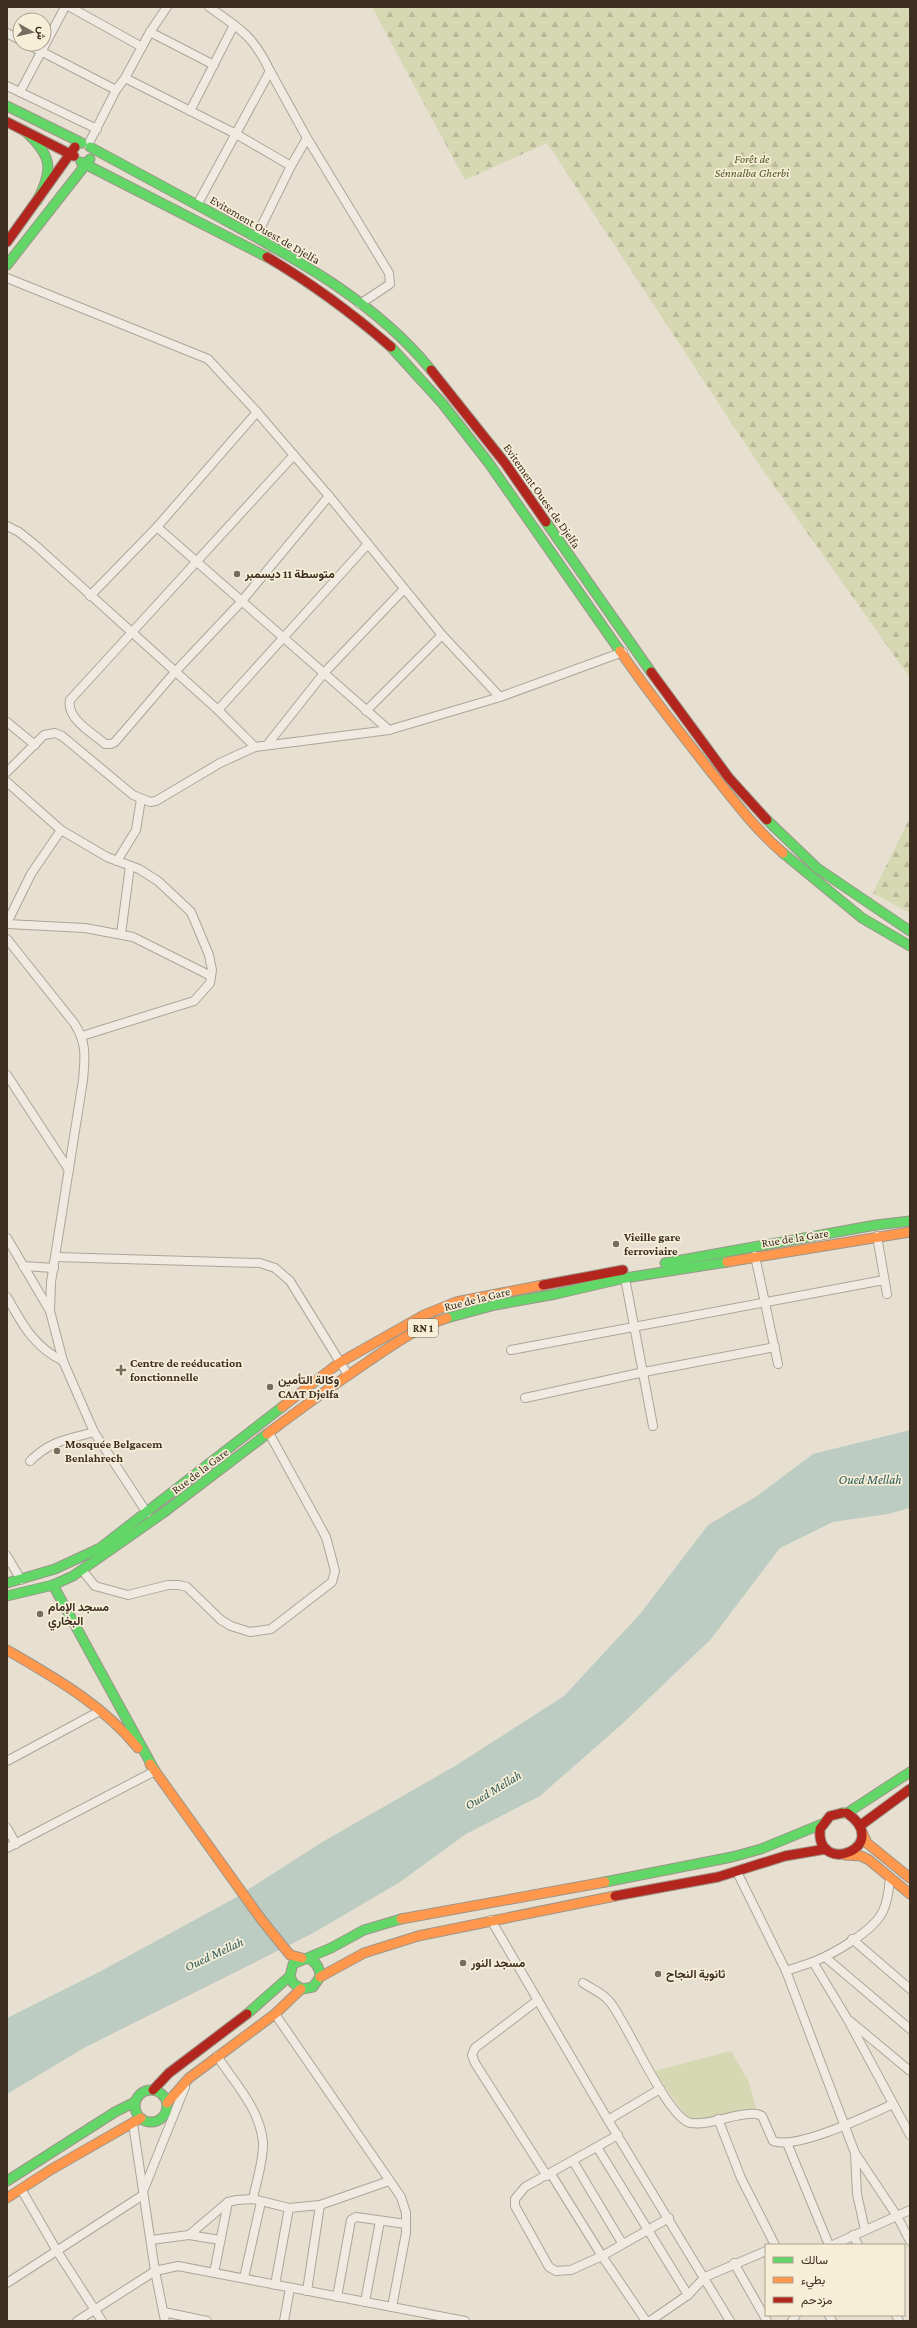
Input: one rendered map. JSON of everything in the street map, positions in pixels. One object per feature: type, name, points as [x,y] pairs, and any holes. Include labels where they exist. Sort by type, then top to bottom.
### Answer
[{"type":"main road","name":"Evitement Ouest de Djelfa","points":[[7,106],[82,153],[102,172],[246,245],[295,274],[359,319],[402,357],[463,428],[651,696],[727,792],[768,840],[862,918]]},
{"type":"main road","name":"Evitement Ouest de Djelfa","points":[[7,122],[25,131],[82,153],[197,205],[302,262],[360,304],[411,345],[470,417],[505,463],[633,647],[729,778],[775,829],[817,868],[910,931]]},
{"type":"main road","points":[[25,131],[45,151],[50,166],[47,183],[37,202]]},
{"type":"main road","points":[[7,242],[37,202],[82,153]]},
{"type":"main road","points":[[7,266],[82,153]]},
{"type":"main road","points":[[862,918],[910,946]]},
{"type":"main road","points":[[862,918],[910,952]]},
{"type":"main road","name":"Rue de la Gare","points":[[7,1583],[73,1563],[100,1548],[339,1363],[424,1314],[456,1302],[752,1247],[910,1221]]},
{"type":"main road","name":"Rue de la Gare","points":[[7,1596],[53,1585],[82,1570],[154,1520],[317,1396],[405,1338],[431,1323],[459,1314],[625,1278],[910,1232]]},
{"type":"main road","points":[[147,1513],[154,1520]]},
{"type":"main road","points":[[53,1585],[155,1771]]},
{"type":"main road","points":[[7,1650],[65,1683],[132,1739],[232,1879],[290,1955],[290,1972],[294,1984],[302,1989]]},
{"type":"main road","points":[[153,2090],[169,2073],[249,2012],[290,1972],[297,1960],[364,1930],[410,1917],[641,1876],[761,1849],[822,1824],[832,1814],[847,1813],[910,1772]]},
{"type":"main road","points":[[862,1828],[910,1790]]},
{"type":"main road","points":[[847,1813],[853,1816],[862,1828],[867,1842],[910,1878]]},
{"type":"main road","points":[[822,1824],[820,1838],[826,1849],[832,1853],[861,1856],[870,1860],[910,1894]]},
{"type":"main road","points":[[845,1855],[856,1849],[862,1838],[862,1828]]},
{"type":"main road","points":[[7,2198],[52,2169],[137,2121],[150,2122],[159,2120],[165,2113],[167,2103],[189,2078],[216,2056],[275,2014],[302,1989],[313,1987],[320,1977],[364,1954],[390,1944],[491,1920],[737,1872],[785,1856],[826,1849]]},
{"type":"main road","points":[[290,1955],[312,1960],[319,1967],[320,1977]]},
{"type":"main road","points":[[7,2181],[115,2112],[135,2102],[144,2091],[153,2090],[162,2094],[167,2103]]},
{"type":"main road","points":[[135,2102],[137,2121]]},
{"type":"street","points":[[52,31],[65,7]]},
{"type":"street","points":[[70,7],[142,47]]},
{"type":"street","points":[[208,7],[234,25],[254,42],[307,138],[389,273],[390,284],[360,304]]},
{"type":"street","points":[[82,153],[97,130],[116,90],[125,78],[150,32],[165,9]]},
{"type":"street","points":[[190,111],[234,25]]},
{"type":"street","points":[[150,32],[214,65]]},
{"type":"street","points":[[20,92],[41,52],[116,90]]},
{"type":"street","points":[[197,205],[270,71]]},
{"type":"street","points":[[125,78],[236,134],[290,166]]},
{"type":"street","points":[[7,86],[97,130]]},
{"type":"street","points":[[256,237],[290,166],[307,138]]},
{"type":"street","points":[[7,278],[208,359],[257,412],[330,496],[367,545],[442,635],[500,697]]},
{"type":"street","points":[[90,596],[157,527],[257,412]]},
{"type":"street","points":[[294,455],[70,700],[71,712],[76,720],[106,744],[115,742],[175,672],[241,602],[330,496]]},
{"type":"street","points":[[7,526],[19,532],[34,544],[218,710],[255,747]]},
{"type":"street","points":[[157,527],[389,730]]},
{"type":"street","points":[[218,710],[282,637],[367,545]]},
{"type":"street","points":[[266,745],[324,674],[404,589]]},
{"type":"street","points":[[366,711],[442,635]]},
{"type":"street","points":[[8,769],[44,735],[55,733],[62,736],[141,799],[150,802],[156,801],[220,763],[255,747],[389,730],[500,697],[622,653],[633,647]]},
{"type":"street","points":[[7,722],[34,745]]},
{"type":"street","points":[[7,782],[61,830],[117,861],[130,866],[158,881],[191,912],[209,955],[212,970],[210,983],[194,1001],[177,1008],[82,1036]]},
{"type":"street","points":[[117,861],[136,830],[141,799]]},
{"type":"street","points":[[61,830],[31,874],[7,923],[85,928],[133,937],[211,976]]},
{"type":"street","points":[[121,934],[130,866]]},
{"type":"street","points":[[7,941],[74,1022],[82,1036],[85,1052],[83,1080],[54,1268],[50,1311]]},
{"type":"street","points":[[7,1074],[69,1170]]},
{"type":"street","points":[[878,1236],[887,1294]]},
{"type":"street","points":[[7,1238],[50,1311],[63,1360],[94,1432],[147,1513]]},
{"type":"street","points":[[755,1256],[766,1301],[778,1364]]},
{"type":"street","points":[[56,1257],[260,1263],[275,1268],[290,1281],[339,1363],[348,1375]]},
{"type":"street","points":[[23,1266],[54,1268]]},
{"type":"street","points":[[625,1278],[636,1327],[653,1426]]},
{"type":"street","points":[[511,1350],[884,1280]]},
{"type":"street","points":[[7,1298],[35,1343],[52,1356],[63,1360]]},
{"type":"street","points":[[525,1398],[644,1372],[775,1347]]},
{"type":"street","points":[[30,1461],[44,1448],[57,1442],[94,1432]]},
{"type":"street","points":[[82,1570],[95,1586],[128,1595],[168,1585],[187,1587],[200,1602],[231,1626],[250,1632],[271,1629],[332,1582],[335,1571],[326,1537],[268,1433]]},
{"type":"street","points":[[7,1556],[21,1580]]},
{"type":"street","points":[[7,1761],[100,1711]]},
{"type":"street","points":[[7,1848],[155,1771]]},
{"type":"street","points":[[7,1828],[16,1844]]},
{"type":"street","points":[[737,1872],[786,1970],[855,2153],[897,2216],[910,2241]]},
{"type":"street","points":[[786,1970],[825,1957],[872,1926],[880,1917],[887,1899],[890,1878]]},
{"type":"street","points":[[491,1920],[608,2120],[705,2277],[730,2321]]},
{"type":"street","points":[[852,1939],[910,1989]]},
{"type":"street","points":[[825,1957],[910,2029]]},
{"type":"street","points":[[813,1962],[848,2020],[910,2135]]},
{"type":"street","points":[[583,1983],[603,1995],[615,2008],[660,2090],[677,2115],[684,2121],[690,2123],[704,2122],[757,2114],[762,2116],[773,2141],[787,2143],[845,2126],[893,2104]]},
{"type":"street","points":[[538,2000],[475,2048],[472,2055],[475,2063],[646,2321]]},
{"type":"street","points":[[275,2014],[401,2197],[406,2213],[406,2224],[392,2307]]},
{"type":"street","points":[[848,2020],[909,2069]]},
{"type":"street","points":[[216,2056],[251,2106],[258,2120],[263,2143],[257,2201],[244,2278]]},
{"type":"street","points":[[7,2283],[57,2251],[143,2192],[189,2078]]},
{"type":"street","points":[[608,2120],[660,2090]]},
{"type":"street","points":[[718,2119],[741,2178],[774,2244]]},
{"type":"street","points":[[137,2121],[143,2192],[151,2240],[154,2271],[165,2321]]},
{"type":"street","points":[[618,2135],[549,2175],[525,2187],[519,2192],[515,2199],[515,2206],[548,2267],[563,2272],[602,2256],[622,2243],[649,2230],[669,2218]]},
{"type":"street","points":[[787,2143],[829,2244]]},
{"type":"street","points":[[597,2147],[688,2295]]},
{"type":"street","points":[[855,2153],[857,2194],[865,2230]]},
{"type":"street","points":[[573,2161],[622,2243]]},
{"type":"street","points":[[189,2235],[228,2202],[237,2200],[257,2201],[289,2208],[320,2205],[390,2181]]},
{"type":"street","points":[[21,2189],[57,2251],[102,2321]]},
{"type":"street","points":[[214,2273],[228,2202]]},
{"type":"street","points":[[307,2291],[320,2205]]},
{"type":"street","points":[[275,2285],[289,2208]]},
{"type":"street","points":[[835,2244],[910,2210]]},
{"type":"street","points":[[337,2297],[349,2223],[356,2217],[406,2224]]},
{"type":"street","points":[[365,2302],[380,2221]]},
{"type":"street","points":[[151,2240],[189,2235],[220,2240]]},
{"type":"street","points":[[853,2235],[858,2244]]},
{"type":"street","points":[[655,2320],[688,2295],[705,2277],[734,2263],[765,2251]]},
{"type":"street","points":[[734,2263],[767,2321]]},
{"type":"street","points":[[77,2321],[154,2271],[178,2266],[464,2321]]},
{"type":"street","points":[[284,2321],[290,2288]]},
{"type":"street","points":[[164,2312],[207,2321]]},
{"type":"green space","name":"Forêt de Sénnalba Gherbi","points":[[372,7],[910,7],[910,678],[760,466],[547,143],[465,180]]},
{"type":"green space","points":[[910,817],[910,913],[873,893]]},
{"type":"green space","points":[[731,2051],[749,2082],[756,2109],[689,2120],[654,2071]]},
{"type":"water","name":"Oued Mellah","points":[[910,1430],[910,1508],[888,1514],[833,1522],[780,1548],[711,1639],[621,1725],[540,1796],[466,1834],[400,1882],[315,1932],[84,2048],[7,2094],[7,2018],[101,1971],[235,1898],[324,1841],[455,1766],[564,1696],[640,1614],[708,1525],[757,1496],[813,1454]]},
{"type":"traffic: fast","points":[[7,106],[82,143]]},
{"type":"traffic: fast","points":[[25,131],[41,148],[48,163],[46,180],[37,201]]},
{"type":"traffic: fast","points":[[90,147],[280,250],[308,267],[335,285],[386,324],[410,346],[431,370]]},
{"type":"traffic: fast","points":[[7,265],[90,159]]},
{"type":"traffic: fast","points":[[81,162],[267,257]]},
{"type":"traffic: fast","points":[[391,347],[442,403],[488,462],[620,651]]},
{"type":"traffic: fast","points":[[546,522],[651,672]]},
{"type":"traffic: fast","points":[[767,820],[817,868],[910,931]]},
{"type":"traffic: fast","points":[[783,853],[862,918],[910,946]]},
{"type":"traffic: fast","points":[[665,1263],[876,1225],[910,1221]]},
{"type":"traffic: fast","points":[[447,1318],[495,1305],[556,1294],[625,1278],[727,1262]]},
{"type":"traffic: fast","points":[[7,1583],[55,1569],[100,1548],[282,1407]]},
{"type":"traffic: fast","points":[[7,1596],[53,1585],[73,1576],[163,1513],[267,1434]]},
{"type":"traffic: fast","points":[[53,1585],[155,1771]]},
{"type":"traffic: fast","points":[[842,1813],[847,1813],[910,1772]]},
{"type":"traffic: fast","points":[[605,1882],[732,1857],[761,1849],[822,1824]]},
{"type":"traffic: fast","points":[[307,1958],[310,1959],[313,1961],[317,1965],[320,1977],[313,1987],[302,1989],[293,1983],[290,1976],[293,1964],[331,1948],[364,1930],[401,1919]]},
{"type":"traffic: fast","points":[[247,2014],[290,1976]]},
{"type":"traffic: fast","points":[[148,2090],[154,2090],[164,2097],[167,2106],[166,2112],[160,2119],[154,2122],[148,2122],[138,2115],[135,2109],[135,2103],[142,2093],[148,2090]]},
{"type":"traffic: fast","points":[[7,2181],[115,2112],[135,2102]]},
{"type":"traffic: slow","points":[[620,651],[663,711],[734,801],[762,833],[783,853]]},
{"type":"traffic: slow","points":[[727,1262],[910,1232]]},
{"type":"traffic: slow","points":[[282,1407],[339,1363],[424,1315],[456,1302],[543,1285]]},
{"type":"traffic: slow","points":[[267,1434],[331,1387],[397,1342],[426,1326],[447,1318]]},
{"type":"traffic: slow","points":[[7,1650],[77,1693],[109,1718],[138,1748]]},
{"type":"traffic: slow","points":[[150,1764],[261,1919],[290,1955],[302,1958]]},
{"type":"traffic: slow","points":[[862,1832],[867,1843],[910,1878]]},
{"type":"traffic: slow","points":[[845,1855],[861,1856],[869,1860],[910,1894]]},
{"type":"traffic: slow","points":[[401,1919],[605,1882]]},
{"type":"traffic: slow","points":[[320,1977],[364,1953],[418,1936],[615,1896]]},
{"type":"traffic: slow","points":[[167,2103],[189,2078],[275,2014],[301,1989]]},
{"type":"traffic: slow","points":[[7,2198],[52,2169],[141,2118]]},
{"type":"traffic: jam","points":[[7,122],[74,156]]},
{"type":"traffic: jam","points":[[7,242],[75,147]]},
{"type":"traffic: jam","points":[[267,257],[331,299],[391,347]]},
{"type":"traffic: jam","points":[[431,370],[505,463],[546,522]]},
{"type":"traffic: jam","points":[[651,672],[729,778],[767,820]]},
{"type":"traffic: jam","points":[[543,1285],[623,1270]]},
{"type":"traffic: jam","points":[[861,1825],[910,1789]]},
{"type":"traffic: jam","points":[[842,1813],[830,1816],[820,1829],[822,1844],[829,1852],[839,1854],[850,1852],[858,1845],[862,1836],[859,1825],[847,1813]]},
{"type":"traffic: jam","points":[[615,1896],[718,1877],[785,1856],[826,1849]]},
{"type":"traffic: jam","points":[[153,2090],[169,2073],[247,2014]]},
{"type":"place","name":"متوسطة 11 ديسمبر","points":[[237,574]]},
{"type":"place","name":"Vieille gare ferroviaire","points":[[616,1244]]},
{"type":"place","name":"Centre de reéducation fonctionnelle","points":[[121,1370]]},
{"type":"place","name":"وكالة التأمين CAAT Djelfa","points":[[270,1387]]},
{"type":"place","name":"Mosquée Belgacem Benlahrech","points":[[57,1451]]},
{"type":"place","name":"مسجد الإمام البخاري","points":[[40,1614]]},
{"type":"place","name":"مسجد النور","points":[[463,1963]]},
{"type":"place","name":"ثانوية النجاح","points":[[658,1974]]}]
